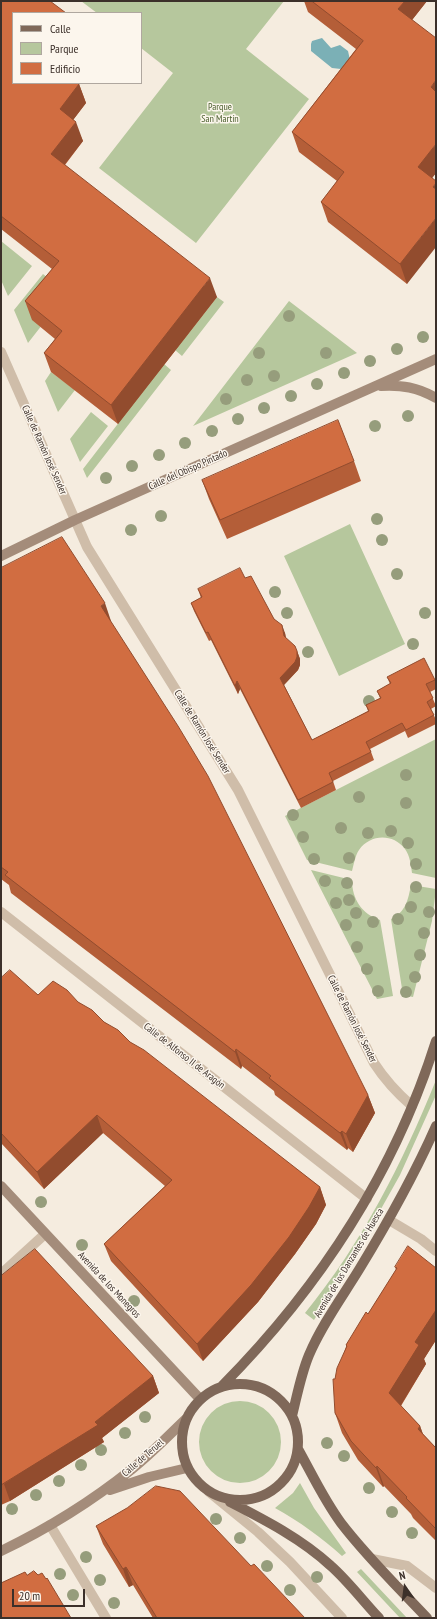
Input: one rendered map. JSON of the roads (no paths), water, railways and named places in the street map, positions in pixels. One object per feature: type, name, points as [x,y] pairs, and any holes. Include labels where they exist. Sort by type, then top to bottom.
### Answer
[{"type":"main road","name":"Avenida de los Danzantes de Huesca","points":[[222,1386],[259,1348],[300,1299],[334,1253],[367,1199],[384,1167],[412,1106],[436,1041]]},
{"type":"main road","name":"Avenida de los Danzantes de Huesca","points":[[292,1416],[300,1381],[309,1355],[324,1326],[389,1220],[410,1182],[436,1126]]},
{"type":"main road","points":[[224,1499],[241,1500],[258,1498],[273,1490],[285,1480],[294,1465],[298,1449],[298,1432],[292,1416],[283,1403],[270,1392],[255,1386],[238,1384],[222,1386],[210,1391],[192,1408],[186,1419],[182,1435],[182,1452],[187,1468],[196,1482],[209,1492],[283,1531],[332,1566],[379,1618]]},
{"type":"main road","points":[[298,1449],[326,1500],[341,1522],[372,1559],[427,1618]]},
{"type":"street","name":"Calle de Ramón José Sender","points":[[1,352],[87,547],[238,790],[374,1063],[397,1093],[412,1106]]},
{"type":"street","name":"Calle del Obispo Pintado","points":[[1,556],[75,520],[436,359]]},
{"type":"street","name":"Calle del Obispo Pintado","points":[[377,386],[402,385],[418,389],[436,398]]},
{"type":"street","name":"Calle de Alfonso II de Aragón","points":[[1,912],[367,1199]]},
{"type":"street","name":"Avenida de los Monegros","points":[[1,1186],[200,1399]]},
{"type":"street","points":[[389,1220],[421,1239],[436,1251]]},
{"type":"street","points":[[1,1274],[46,1234]]},
{"type":"street","name":"Calle de Teruel","points":[[1,1551],[50,1525],[99,1494],[133,1469],[186,1419]]},
{"type":"street","name":"Calle de Teruel","points":[[99,1494],[149,1477],[187,1468]]},
{"type":"street","points":[[209,1492],[258,1532],[290,1562],[342,1618]]},
{"type":"street","points":[[50,1525],[106,1618]]},
{"type":"street","points":[[372,1559],[407,1566],[436,1588]]},
{"type":"water","points":[[322,38],[331,48],[340,45],[348,51],[350,60],[341,69],[332,68],[311,51],[312,41]]},
{"type":"park label","name":"Parque San Martín","points":[[220,112]]}]
